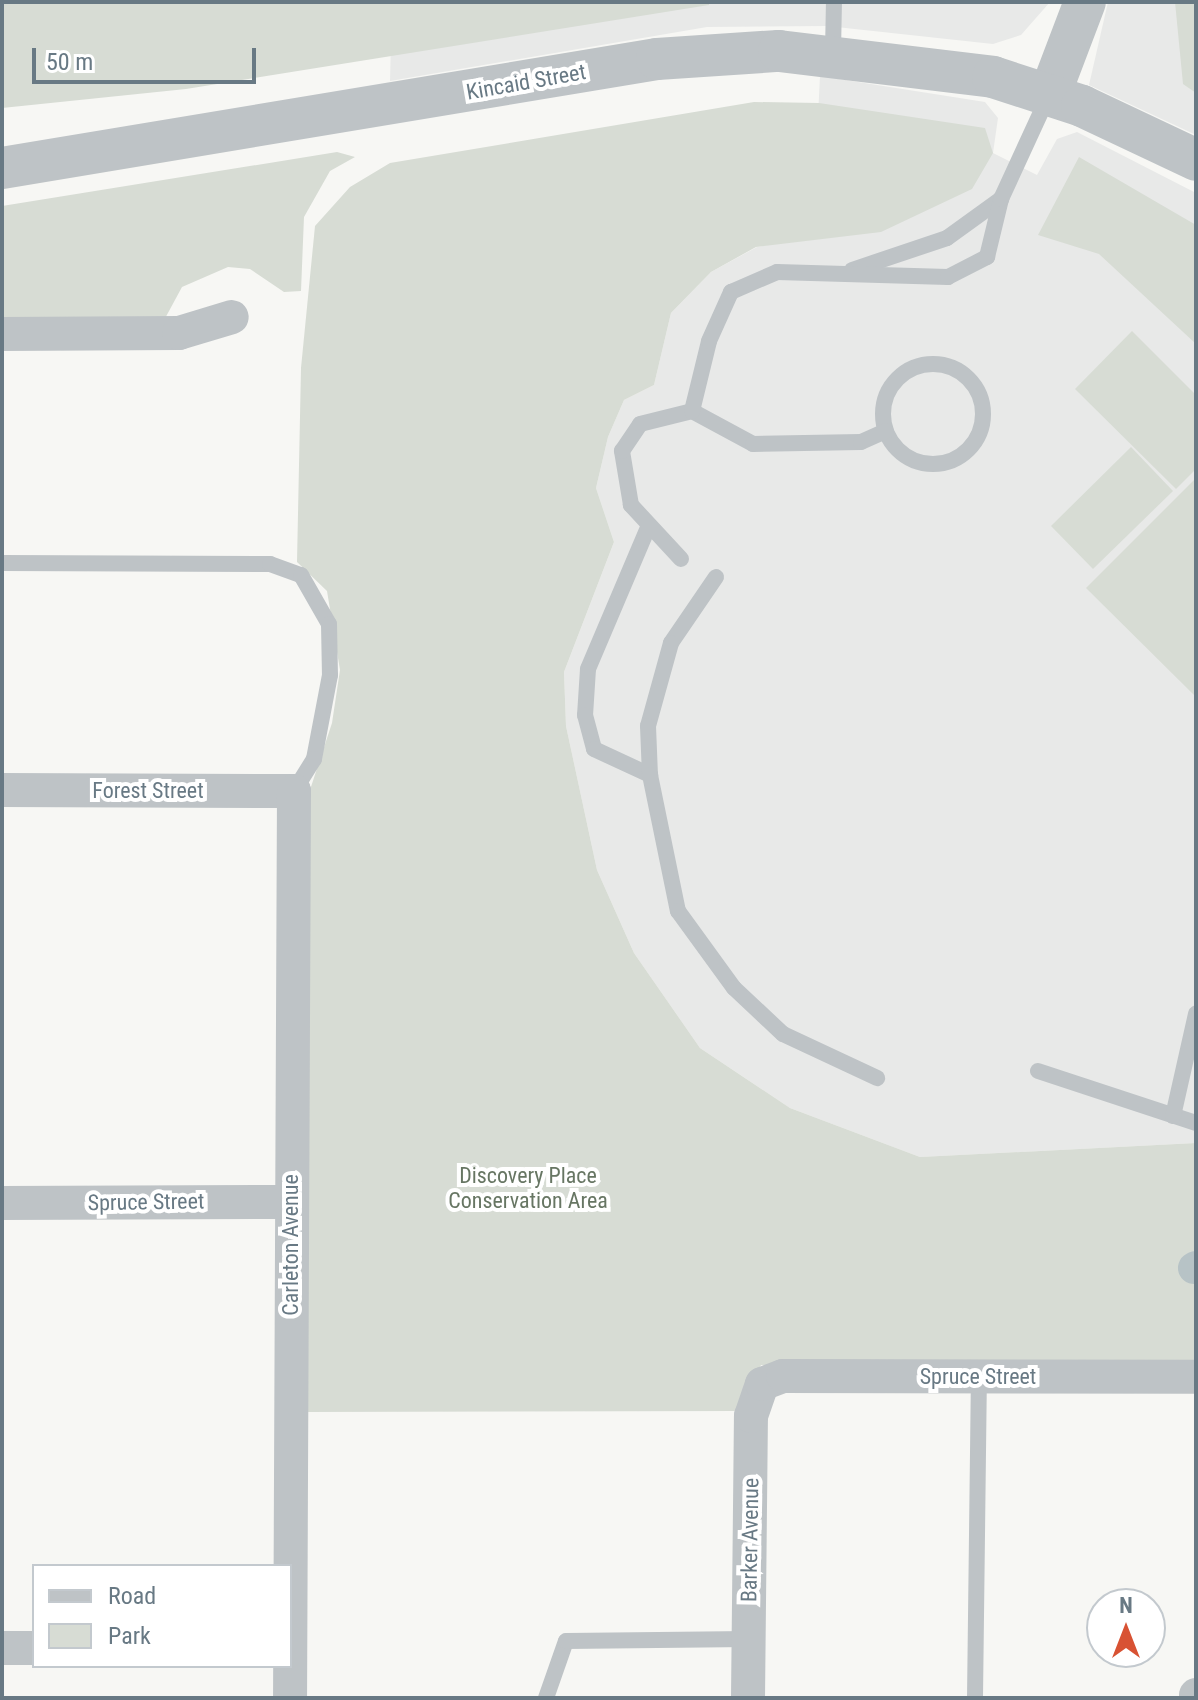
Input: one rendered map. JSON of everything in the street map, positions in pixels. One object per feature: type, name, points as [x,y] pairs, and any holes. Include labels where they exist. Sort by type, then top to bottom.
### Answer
[{"type":"street","points":[[1050,94],[1085,2]]},
{"type":"street","name":"Kincaid Street","points":[[2,168],[657,59],[833,52],[959,70],[1050,94],[1196,160]]},
{"type":"street","points":[[2,334],[179,333],[232,317]]},
{"type":"street","name":"Forest Street","points":[[2,790],[294,791]]},
{"type":"street","name":"Carleton Avenue","points":[[290,1564],[294,791]]},
{"type":"street","name":"Spruce Street","points":[[2,1203],[290,1202]]},
{"type":"street","name":"Spruce Street","points":[[762,1384],[783,1376],[1196,1377]]},
{"type":"street","name":"Barker Avenue","points":[[748,1698],[751,1416],[762,1384]]},
{"type":"street","points":[[2,1648],[32,1648]]},
{"type":"street","name":"Carleton Avenue","points":[[290,1668],[290,1698]]},
{"type":"lane","points":[[833,52],[834,2]]},
{"type":"lane","points":[[692,411],[709,341],[731,292],[777,272],[948,277],[987,257],[1001,199],[1050,94]]},
{"type":"lane","points":[[843,273],[947,238],[1001,199]]},
{"type":"lane","points":[[919,366],[966,376],[983,404],[969,449],[939,464],[907,457],[886,431],[892,384],[919,366]]},
{"type":"lane","points":[[681,559],[647,530],[631,505],[622,451],[640,424],[692,411],[753,444],[861,442],[886,431]]},
{"type":"lane","points":[[647,530],[588,669],[585,715],[594,749],[650,775]]},
{"type":"lane","points":[[2,563],[270,564],[301,575],[329,624],[330,675],[314,759],[294,791]]},
{"type":"lane","points":[[716,577],[671,643],[648,726],[650,775],[678,911],[734,988],[783,1034],[877,1078]]},
{"type":"lane","points":[[1173,1116],[1196,1014]]},
{"type":"lane","points":[[1038,1071],[1196,1123]]},
{"type":"lane","points":[[975,1698],[979,1377]]},
{"type":"lane","points":[[546,1698],[566,1641],[749,1639]]},
{"type":"shaded area","points":[[392,2],[1050,2],[1021,35],[993,44],[827,26],[707,27],[390,81]]},
{"type":"shaded area","points":[[1108,2],[1196,2],[1196,135],[1089,85]]},
{"type":"shaded area","points":[[820,76],[985,102],[998,118],[993,153],[1037,175],[1057,139],[1077,132],[1196,193],[1196,1143],[920,1157],[790,1108],[700,1048],[634,953],[597,870],[566,726],[564,672],[614,542],[596,488],[608,437],[624,400],[654,385],[671,313],[711,272],[757,247],[812,237]]},
{"type":"green space","points":[[2,2],[709,2],[709,5],[186,89],[2,108]]},
{"type":"green space","points":[[1175,2],[1196,2],[1196,93],[1183,84]]},
{"type":"green space","name":"Discovery Place Conservation Area","points":[[754,102],[819,103],[985,128],[993,153],[972,189],[881,232],[756,247],[711,272],[671,313],[654,385],[624,400],[608,437],[596,488],[614,542],[564,672],[566,726],[597,870],[634,953],[700,1048],[790,1108],[920,1157],[1196,1143],[1196,1362],[761,1365],[737,1411],[305,1412],[305,805],[332,723],[340,670],[327,591],[297,562],[301,368],[315,226],[350,187],[390,163]]},
{"type":"green space","points":[[337,152],[355,157],[330,171],[304,217],[301,291],[284,292],[250,269],[228,267],[182,287],[162,324],[2,321],[2,206]]},
{"type":"green space","points":[[1079,157],[1196,225],[1196,344],[1099,254],[1038,235]]},
{"type":"green space","points":[[1132,331],[1196,395],[1196,469],[1176,489],[1075,389]]},
{"type":"green space","points":[[1131,447],[1173,491],[1093,569],[1051,526]]},
{"type":"green space","points":[[1196,478],[1196,697],[1086,588]]}]
